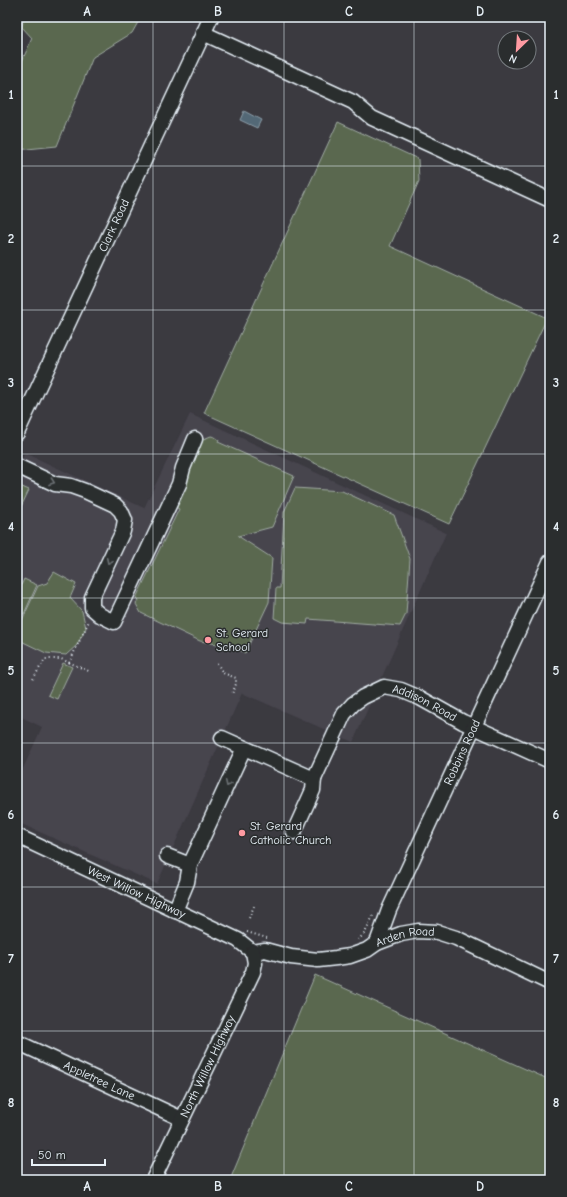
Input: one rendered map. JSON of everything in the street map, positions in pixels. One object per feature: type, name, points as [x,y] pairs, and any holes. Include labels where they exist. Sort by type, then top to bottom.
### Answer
[{"type":"street","name":"Clark Road","points":[[17,433],[211,17]]},
{"type":"street","points":[[204,33],[353,102],[372,118],[550,200]]},
{"type":"street","points":[[17,466],[55,484],[72,486],[85,491],[114,505],[121,511],[125,520],[123,531],[92,597],[92,608],[100,616],[114,622],[179,484],[183,468],[195,439]]},
{"type":"street","name":"Robbins Road","points":[[377,943],[386,919],[550,562]]},
{"type":"street","name":"Addison Road","points":[[314,779],[344,714],[353,704],[363,697],[384,687],[401,690],[550,761]]},
{"type":"street","points":[[222,738],[314,779],[313,790],[294,832]]},
{"type":"street","points":[[175,911],[187,882],[190,865],[244,748]]},
{"type":"street","name":"West Willow Highway","points":[[17,836],[238,940],[253,952]]},
{"type":"street","points":[[167,856],[190,865]]},
{"type":"street","name":"Arden Road","points":[[253,952],[265,950],[291,957],[318,960],[350,956],[367,950],[377,943],[401,934],[437,932],[456,938],[550,983]]},
{"type":"street","name":"North Willow Highway","points":[[153,1180],[252,972],[255,963],[253,952]]},
{"type":"street","name":"Appletree Lane","points":[[17,1042],[182,1119]]},
{"type":"path","points":[[69,663],[89,621]]},
{"type":"path","points":[[33,680],[45,659],[61,659],[91,672]]},
{"type":"path","points":[[217,663],[223,673],[236,678],[236,684],[232,694]]},
{"type":"path","points":[[249,918],[255,904]]},
{"type":"path","points":[[352,942],[359,939],[366,933],[374,915],[386,919]]},
{"type":"path","points":[[244,931],[270,939]]},
{"type":"shaded area","name":"St. Gerard School","points":[[190,414],[446,533],[353,742],[242,693],[157,884],[17,822],[17,782],[42,727],[17,715],[17,587],[21,578],[17,576],[17,469],[25,453],[144,508]]},
{"type":"green space","points":[[24,17],[141,17],[132,33],[93,57],[57,146],[17,150],[17,73],[32,38],[22,27]]},
{"type":"green space","points":[[338,122],[418,159],[419,181],[390,246],[547,318],[449,524],[204,413]]},
{"type":"green space","points":[[211,436],[219,440],[218,442],[294,476],[272,527],[238,536],[272,558],[269,602],[245,653],[234,647],[200,641],[141,613],[136,604],[138,600],[136,598],[179,509],[172,505],[199,449],[198,446],[201,440]]},
{"type":"green space","points":[[20,486],[29,490],[17,515],[17,487]]},
{"type":"green space","points":[[295,488],[342,491],[394,515],[410,559],[406,614],[400,626],[308,619],[307,624],[282,622],[274,618],[276,588],[280,588],[284,512]]},
{"type":"green space","points":[[54,572],[76,584],[70,598],[82,611],[86,628],[77,645],[66,655],[46,653],[17,639],[17,631],[38,586],[47,583]]},
{"type":"green space","points":[[24,579],[37,585],[24,614],[17,611],[17,594]]},
{"type":"green space","points":[[63,663],[72,667],[57,699],[48,695]]},
{"type":"green space","points":[[315,975],[550,1080],[550,1175],[548,1180],[230,1180]]},
{"type":"water","points":[[244,111],[261,120],[257,128],[240,120]]},
{"type":"place","name":"St. Gerard School","points":[[208,640]]},
{"type":"place","name":"St. Gerard Catholic Church","points":[[242,833]]}]
